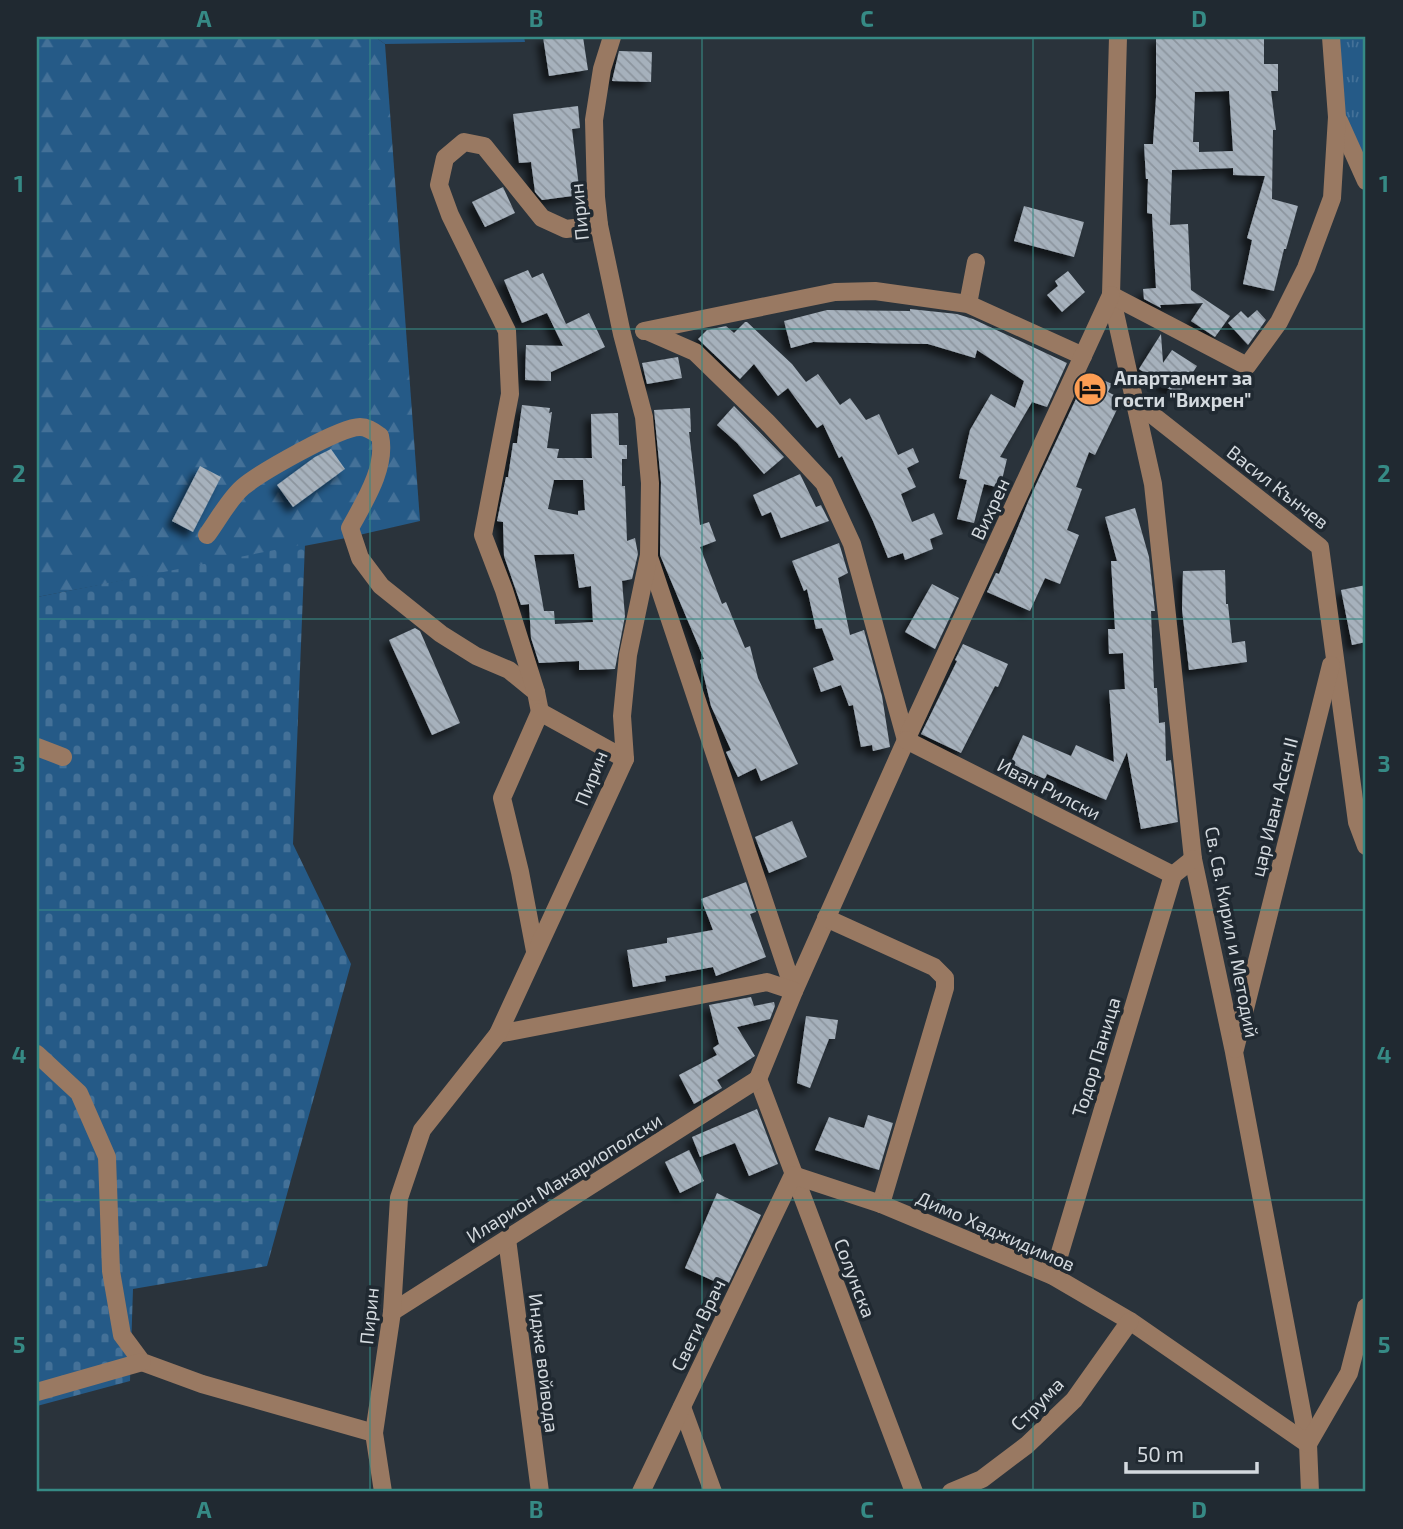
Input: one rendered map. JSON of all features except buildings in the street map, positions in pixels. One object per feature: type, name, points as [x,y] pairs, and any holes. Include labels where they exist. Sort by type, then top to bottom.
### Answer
[{"type":"street","name":"Пирин","points":[[383,1492],[374,1433],[392,1312],[399,1198],[422,1130],[498,1034],[625,759],[622,716],[628,655],[649,555],[650,483],[645,416],[622,334],[599,225],[594,120],[602,69],[612,37]]},
{"type":"street","points":[[1118,37],[1111,295],[1247,366],[1279,323],[1306,268],[1332,198],[1337,117],[1331,37]]},
{"type":"street","points":[[1337,117],[1366,181]]},
{"type":"street","points":[[535,951],[502,798],[541,712],[504,590],[483,535],[510,394],[507,331],[450,215],[439,185],[445,158],[464,142],[485,145],[542,218],[566,229],[599,225]]},
{"type":"street","points":[[968,304],[976,262]]},
{"type":"street","points":[[622,334],[835,292],[875,291],[968,304],[1083,356]]},
{"type":"street","name":"Вихрен","points":[[758,1079],[794,991],[906,740],[1111,295]]},
{"type":"street","name":"Св. Св. Кирил и Методий","points":[[1111,295],[1153,484],[1193,859],[1234,1052],[1308,1444],[1310,1492]]},
{"type":"street","points":[[647,331],[695,352],[767,422],[824,483],[852,544],[906,740]]},
{"type":"street","name":"Васил Кънчев","points":[[1136,402],[1320,547],[1357,822],[1366,846]]},
{"type":"street","points":[[206,535],[243,487],[291,457],[344,430],[368,428],[380,436],[383,449],[369,492],[350,528],[360,558],[381,586],[441,634],[476,656],[509,670],[536,692]]},
{"type":"street","points":[[649,555],[794,991]]},
{"type":"street","name":"цар Иван Асен II","points":[[1234,1052],[1334,654]]},
{"type":"street","points":[[541,712],[625,759]]},
{"type":"street","name":"Иван Рилски","points":[[906,740],[1173,875]]},
{"type":"street","points":[[37,747],[63,757]]},
{"type":"street","points":[[1173,875],[1193,859]]},
{"type":"street","name":"Тодор Паница","points":[[1053,1276],[1173,875]]},
{"type":"street","points":[[826,918],[934,967],[945,978],[945,988],[881,1205]]},
{"type":"street","points":[[498,1034],[767,982],[794,991]]},
{"type":"street","points":[[37,1054],[79,1093],[107,1157],[111,1270],[122,1335],[142,1362],[202,1384],[374,1433]]},
{"type":"street","name":"Солунска","points":[[758,1079],[914,1492]]},
{"type":"street","name":"Иларион Макариополски","points":[[392,1312],[758,1079]]},
{"type":"street","name":"Димо Хаджидимов","points":[[793,1175],[881,1205],[1053,1276],[1130,1321],[1308,1444]]},
{"type":"street","name":"Свети Врач","points":[[641,1492],[793,1175]]},
{"type":"street","name":"Индже войвода","points":[[507,1239],[540,1492]]},
{"type":"street","points":[[1308,1444],[1349,1373],[1366,1307]]},
{"type":"street","name":"Струма","points":[[951,1492],[982,1479],[1027,1445],[1074,1400],[1130,1321]]},
{"type":"street","points":[[37,1392],[142,1362]]},
{"type":"street","points":[[682,1407],[713,1492]]},
{"type":"green space","points":[[37,37],[375,37],[385,44],[420,521],[346,538],[37,597]]},
{"type":"green space","points":[[375,37],[524,37],[525,42],[385,44]]},
{"type":"green space","points":[[1337,37],[1366,37],[1366,167],[1341,109]]},
{"type":"green space","points":[[305,544],[293,844],[351,964],[267,1266],[133,1289],[130,1381],[37,1406],[37,597]]},
{"type":"place","name":"Апартамент за гости \"Вихрен\"","points":[[1090,389]]}]
